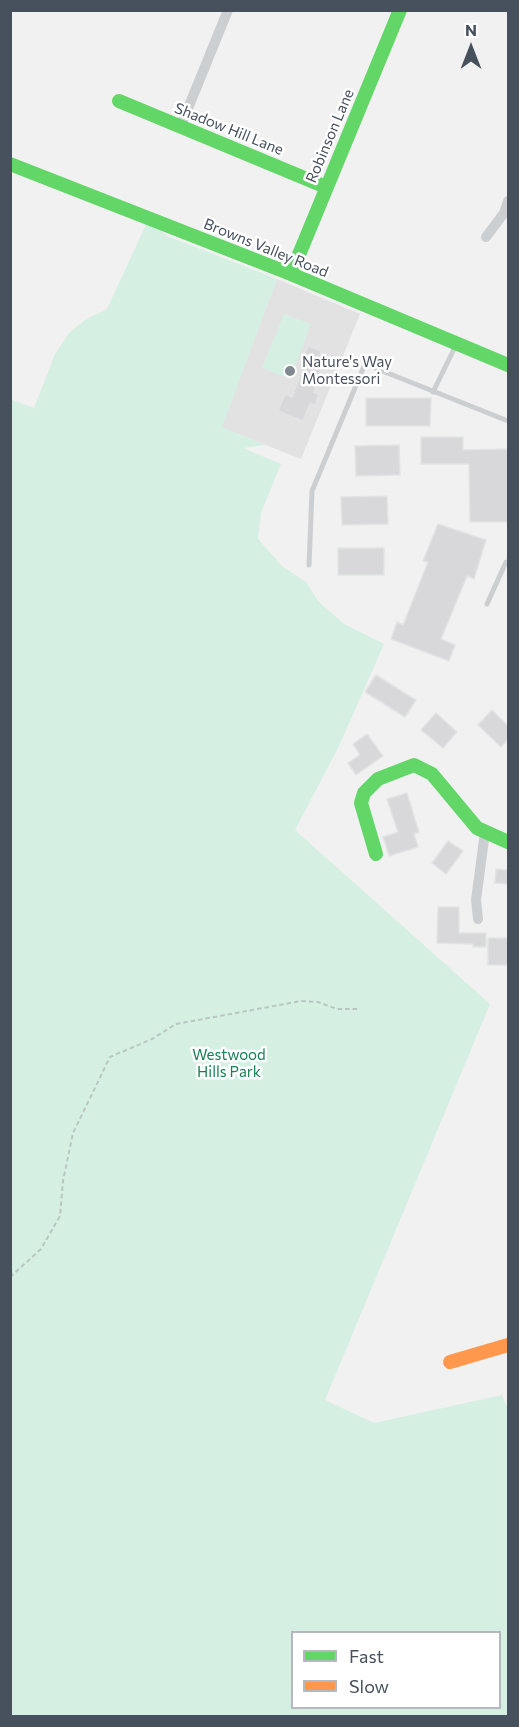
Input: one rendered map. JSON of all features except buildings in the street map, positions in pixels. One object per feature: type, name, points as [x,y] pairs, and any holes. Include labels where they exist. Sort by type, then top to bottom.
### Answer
[{"type":"street","points":[[180,128],[228,10]]},
{"type":"street","name":"Robinson Lane","points":[[291,274],[400,10]]},
{"type":"street","name":"Shadow Hill Lane","points":[[119,101],[326,187]]},
{"type":"street","name":"Browns Valley Road","points":[[10,164],[291,274],[508,365]]},
{"type":"street","points":[[486,237],[504,213],[508,201]]},
{"type":"street","points":[[376,854],[361,803],[364,793],[378,779],[414,765],[432,774],[477,828],[508,842]]},
{"type":"street","points":[[478,919],[476,900],[485,832]]},
{"type":"street","points":[[450,1362],[508,1345]]},
{"type":"lane","points":[[433,392],[457,344]]},
{"type":"lane","points":[[309,565],[312,491],[364,364],[508,422]]},
{"type":"lane","points":[[487,604],[506,562],[508,563]]},
{"type":"path","points":[[10,1277],[41,1249],[60,1216],[63,1181],[73,1133],[110,1057],[152,1039],[176,1024],[301,1001],[318,1002],[336,1009],[360,1009]]},
{"type":"shaded area","name":"Nature's Way Montessori","points":[[277,279],[360,314],[301,459],[221,427]]},
{"type":"green space","name":"Westwood Hills Park","points":[[149,218],[167,236],[277,279],[222,427],[265,445],[243,448],[281,464],[261,513],[258,539],[283,567],[306,582],[318,601],[344,624],[384,644],[339,746],[295,830],[490,1004],[325,1400],[374,1423],[502,1395],[508,1410],[508,1716],[11,1716],[10,399],[34,408],[55,354],[69,333],[85,320],[107,309]]},
{"type":"green space","points":[[284,314],[311,324],[290,379],[262,368]]},
{"type":"traffic: fast","points":[[291,274],[400,10]]},
{"type":"traffic: fast","points":[[119,101],[326,187]]},
{"type":"traffic: fast","points":[[10,164],[291,274],[508,365]]},
{"type":"traffic: fast","points":[[376,854],[361,803],[364,793],[378,779],[414,765],[432,774],[477,828],[508,842]]},
{"type":"traffic: slow","points":[[450,1362],[508,1345]]},
{"type":"place","name":"Nature's Way Montessori","points":[[290,371]]}]
